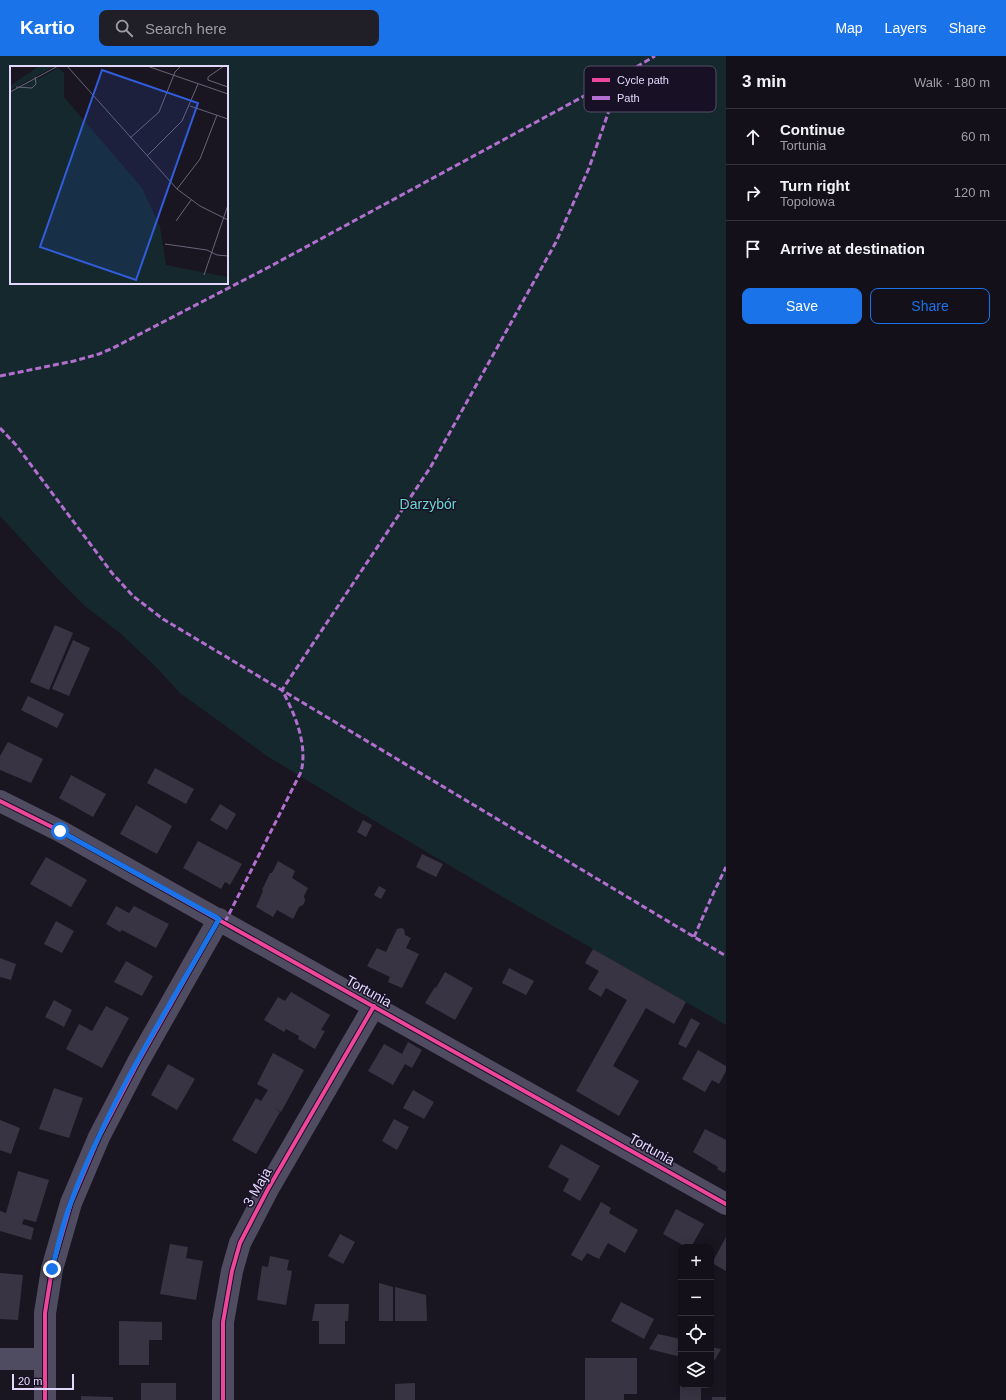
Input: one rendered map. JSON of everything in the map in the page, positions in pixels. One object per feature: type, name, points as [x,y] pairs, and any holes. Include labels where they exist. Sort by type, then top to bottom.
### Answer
[{"type":"street","name":"Tortunia","points":[[0,801],[60,831],[219,919],[726,1204]]},
{"type":"street","points":[[45,1400],[45,1313],[52,1269],[73,1196],[99,1137],[138,1062],[219,919]]},
{"type":"street","name":"3 Maja","points":[[223,1400],[223,1322],[232,1271],[240,1243],[268,1189],[374,1006]]},
{"type":"street","points":[[0,1359],[45,1359]]},
{"type":"green space","name":"Darzybór","points":[[0,56],[726,56],[726,1025],[525,910],[267,756],[180,693],[154,665],[121,634],[85,606],[0,516]]},
{"type":"building","points":[[55,625],[73,633],[49,690],[30,682]]},
{"type":"building","points":[[73,640],[90,648],[69,696],[52,689]]},
{"type":"building","points":[[28,696],[64,714],[57,728],[21,710]]},
{"type":"building","points":[[8,742],[43,759],[31,783],[0,770],[0,756]]},
{"type":"building","points":[[155,768],[194,789],[186,804],[147,783]]},
{"type":"building","points":[[71,775],[106,794],[93,817],[59,798]]},
{"type":"building","points":[[220,804],[236,814],[227,830],[210,820]]},
{"type":"building","points":[[136,805],[172,826],[157,854],[120,834]]},
{"type":"building","points":[[363,820],[372,825],[366,837],[357,832]]},
{"type":"building","points":[[198,841],[242,864],[230,885],[225,882],[221,889],[183,868]]},
{"type":"building","points":[[422,854],[443,864],[436,877],[416,867]]},
{"type":"building","points":[[46,857],[87,880],[71,907],[30,884]]},
{"type":"building","points":[[278,861],[295,871],[292,878],[308,888],[304,896],[305,901],[303,905],[299,907],[293,919],[277,910],[273,917],[256,907],[270,873],[272,873]]},
{"type":"building","points":[[379,886],[386,890],[381,899],[374,895]]},
{"type":"building","points":[[116,906],[129,913],[134,906],[169,924],[156,948],[122,930],[120,932],[106,924]]},
{"type":"building","points":[[56,921],[74,931],[62,953],[44,944]]},
{"type":"building","points":[[397,929],[404,929],[405,935],[411,938],[406,948],[419,954],[402,988],[388,982],[390,977],[367,966],[377,948],[386,952]]},
{"type":"building","points":[[593,949],[686,1002],[674,1024],[646,1008],[613,1066],[639,1081],[619,1116],[576,1091],[627,1000],[606,988],[601,997],[588,989],[599,971],[585,963]]},
{"type":"building","points":[[0,958],[16,964],[11,980],[0,977]]},
{"type":"building","points":[[126,961],[153,976],[142,996],[114,982]]},
{"type":"building","points":[[509,968],[534,981],[526,995],[502,983]]},
{"type":"building","points":[[445,972],[473,988],[455,1020],[425,1003]]},
{"type":"building","points":[[291,992],[330,1015],[321,1030],[325,1031],[315,1049],[298,1039],[299,1036],[286,1029],[284,1032],[264,1020],[278,997],[285,1001]]},
{"type":"building","points":[[54,1000],[72,1010],[64,1027],[45,1017]]},
{"type":"building","points":[[106,1006],[129,1018],[102,1068],[66,1049],[79,1024],[92,1031]]},
{"type":"building","points":[[691,1018],[700,1023],[686,1048],[678,1044]]},
{"type":"building","points":[[408,1042],[422,1050],[412,1068],[405,1064],[393,1085],[368,1071],[384,1044],[402,1054]]},
{"type":"building","points":[[698,1050],[726,1066],[726,1071],[719,1084],[712,1080],[705,1092],[682,1079]]},
{"type":"building","points":[[273,1053],[304,1070],[281,1112],[275,1108],[280,1112],[256,1154],[232,1140],[256,1098],[261,1101],[268,1090],[257,1084]]},
{"type":"building","points":[[168,1064],[195,1079],[177,1110],[151,1095]]},
{"type":"building","points":[[54,1088],[83,1098],[69,1138],[39,1129]]},
{"type":"building","points":[[413,1090],[434,1102],[424,1119],[403,1108]]},
{"type":"building","points":[[394,1119],[409,1127],[397,1150],[382,1141]]},
{"type":"building","points":[[0,1120],[20,1128],[11,1154],[0,1150]]},
{"type":"building","points":[[705,1129],[726,1140],[726,1170],[724,1173],[717,1169],[718,1167],[693,1152]]},
{"type":"building","points":[[561,1144],[600,1166],[580,1201],[563,1191],[569,1179],[548,1167]]},
{"type":"building","points":[[18,1171],[49,1180],[36,1222],[24,1219],[22,1224],[34,1228],[31,1240],[0,1231],[0,1211],[6,1213]]},
{"type":"building","points":[[601,1202],[611,1208],[609,1213],[638,1230],[625,1253],[608,1243],[599,1259],[587,1253],[582,1261],[571,1255]]},
{"type":"building","points":[[676,1209],[704,1224],[693,1244],[681,1244],[663,1234]]},
{"type":"building","points":[[340,1234],[355,1242],[343,1264],[328,1256]]},
{"type":"building","points":[[726,1237],[726,1271],[714,1264],[714,1259]]},
{"type":"building","points":[[170,1244],[188,1247],[186,1258],[203,1261],[196,1300],[160,1294]]},
{"type":"building","points":[[270,1256],[289,1260],[287,1270],[292,1271],[286,1305],[257,1300],[262,1266],[268,1267]]},
{"type":"building","points":[[0,1273],[23,1275],[18,1320],[0,1319]]},
{"type":"building","points":[[379,1283],[393,1287],[393,1321],[379,1321]]},
{"type":"building","points":[[395,1287],[426,1295],[427,1321],[395,1321]]},
{"type":"building","points":[[621,1302],[654,1319],[644,1339],[611,1321]]},
{"type":"building","points":[[315,1304],[349,1304],[348,1321],[345,1321],[345,1344],[319,1344],[319,1321],[312,1321]]},
{"type":"building","points":[[119,1321],[162,1322],[162,1340],[149,1340],[149,1365],[119,1365]]},
{"type":"building","points":[[658,1334],[678,1338],[678,1356],[649,1349]]},
{"type":"building","points":[[714,1348],[721,1349],[714,1361]]},
{"type":"building","points":[[585,1358],[637,1358],[637,1394],[624,1394],[624,1400],[585,1400]]},
{"type":"building","points":[[141,1383],[176,1383],[176,1400],[141,1400]]},
{"type":"building","points":[[415,1383],[415,1400],[395,1400],[395,1384]]},
{"type":"building","points":[[680,1388],[701,1388],[701,1400],[680,1400]]},
{"type":"building","points":[[81,1396],[113,1397],[113,1400],[81,1400]]},
{"type":"building","points":[[712,1397],[726,1397],[726,1400],[712,1400]]},
{"type":"marked path","points":[[638,66],[655,56]]},
{"type":"marked path","points":[[0,376],[74,361],[99,354],[113,348],[269,267],[584,96]]},
{"type":"marked path","points":[[225,922],[301,772],[303,751],[299,730],[296,719],[282,690],[430,468],[556,242],[589,168],[608,112]]},
{"type":"marked path","points":[[0,428],[16,445],[112,573],[133,596],[163,619],[726,956]]},
{"type":"marked path","points":[[694,937],[726,867]]},
{"type":"cycle path","points":[[0,801],[60,831],[726,1204]]},
{"type":"cycle path","points":[[45,1400],[45,1313],[52,1269],[71,1203],[99,1137],[138,1062],[219,919]]},
{"type":"cycle path","points":[[223,1400],[223,1322],[232,1271],[240,1243],[268,1189],[374,1006]]},
{"type":"route","points":[[52,1269],[71,1203],[99,1137],[138,1062],[219,919],[60,831]]}]
